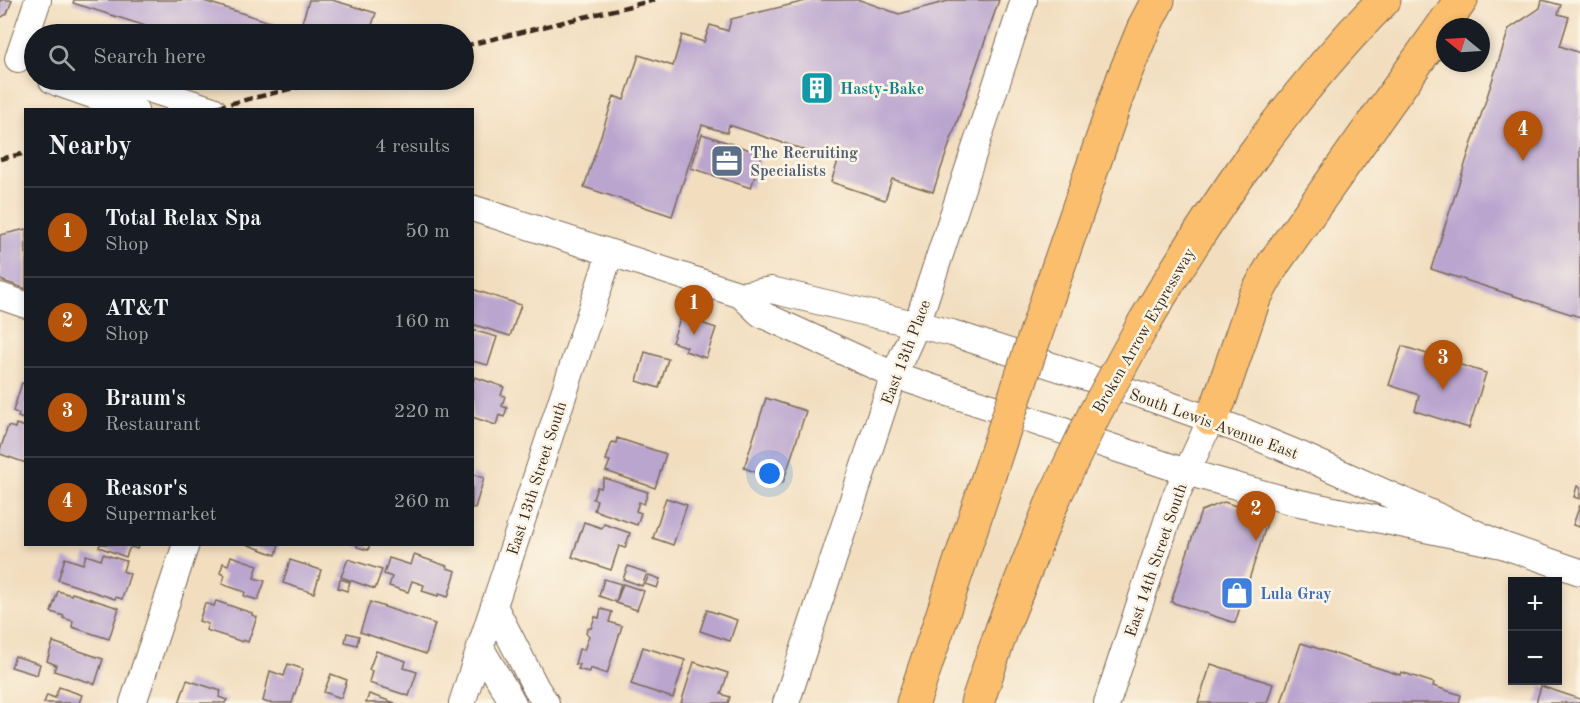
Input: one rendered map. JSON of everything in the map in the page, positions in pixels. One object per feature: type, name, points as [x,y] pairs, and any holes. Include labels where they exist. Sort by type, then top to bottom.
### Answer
[{"type":"highway","name":"Broken Arrow Expressway","points":[[976,703],[1002,629],[1054,498],[1095,413],[1144,323],[1182,259],[1228,191],[1310,82],[1350,34],[1384,0]]},
{"type":"highway","points":[[1211,419],[1254,299],[1274,263],[1461,0]]},
{"type":"highway","points":[[913,703],[1124,76],[1151,13]]},
{"type":"street","points":[[32,24],[38,0]]},
{"type":"street","name":"East 13th Place","points":[[786,703],[894,375],[917,324],[1024,0]]},
{"type":"street","points":[[76,90],[129,108]]},
{"type":"street","points":[[152,90],[207,108]]},
{"type":"street","name":"South Lewis Avenue East","points":[[474,209],[741,295],[760,314],[894,375],[1186,472],[1290,501],[1502,545]]},
{"type":"street","name":"East 13th Street South","points":[[462,703],[610,253]]},
{"type":"street","name":"South Lewis Avenue East","points":[[741,295],[771,290],[917,324],[952,333],[1153,399],[1211,419],[1303,456],[1502,545],[1580,572]]},
{"type":"street","points":[[0,296],[24,304]]},
{"type":"street","name":"East 14th Street South","points":[[1107,703],[1164,531],[1186,472],[1211,419]]},
{"type":"street","points":[[133,703],[185,546]]},
{"type":"street","points":[[494,606],[546,703]]},
{"type":"street","points":[[480,647],[513,703]]},
{"type":"building","points":[[0,0],[12,0],[7,14],[0,18]]},
{"type":"building","points":[[74,0],[201,0],[276,24],[139,24],[73,3]]},
{"type":"building","points":[[309,0],[332,0],[376,13],[372,24],[302,24]]},
{"type":"building","name":"Hasty-Bake","points":[[810,0],[860,0],[899,14],[952,0],[999,0],[933,192],[892,179],[885,200],[831,182],[838,161],[729,125],[727,133],[702,125],[672,216],[584,187],[614,96],[624,100],[639,55],[673,66],[682,35],[704,42],[710,25],[728,31],[731,19]]},
{"type":"building","points":[[1542,0],[1561,5],[1558,14],[1569,17],[1560,46],[1580,53],[1580,317],[1431,269],[1509,29],[1540,8]]},
{"type":"building","name":"The Recruiting Specialists","points":[[702,134],[762,154],[751,188],[691,168]]},
{"type":"building","points":[[24,229],[24,288],[0,280],[0,235]]},
{"type":"building","points":[[474,290],[521,305],[510,336],[474,325]]},
{"type":"building","points":[[681,316],[716,328],[706,358],[685,351],[687,347],[672,342]]},
{"type":"building","points":[[474,331],[497,337],[488,365],[474,362]]},
{"type":"building","points":[[1402,346],[1486,373],[1469,428],[1415,411],[1419,395],[1389,385]]},
{"type":"building","points":[[645,352],[668,359],[659,388],[637,381]]},
{"type":"building","points":[[475,377],[504,387],[501,395],[505,396],[502,406],[507,408],[504,417],[499,415],[496,425],[474,418]]},
{"type":"building","points":[[22,383],[24,384],[24,419],[18,417],[19,414],[13,411]]},
{"type":"building","points":[[766,398],[806,411],[783,483],[744,468]]},
{"type":"building","points":[[16,424],[24,426],[24,462],[0,454],[8,426],[15,428]]},
{"type":"building","points":[[617,438],[666,454],[655,488],[606,471],[610,461],[606,460],[612,442],[616,443]]},
{"type":"building","points":[[474,475],[484,478],[474,508]]},
{"type":"building","points":[[604,478],[648,492],[644,504],[639,502],[636,511],[641,513],[637,525],[594,510],[597,500],[593,499],[597,487],[601,488]]},
{"type":"building","points":[[1577,486],[1580,487],[1580,499],[1574,497]]},
{"type":"building","points":[[666,498],[687,505],[673,545],[653,538]]},
{"type":"building","points":[[1224,502],[1269,517],[1235,623],[1171,602],[1201,511]]},
{"type":"building","points":[[1580,505],[1580,527],[1573,525]]},
{"type":"building","points":[[584,522],[602,528],[604,524],[630,533],[625,548],[619,546],[611,570],[572,557]]},
{"type":"building","points":[[138,546],[137,549],[132,547],[129,549],[126,557],[99,547]]},
{"type":"building","points":[[251,546],[278,546],[276,555]]},
{"type":"building","points":[[357,546],[369,546],[368,550]]},
{"type":"building","points":[[103,554],[126,561],[123,571],[130,574],[122,599],[116,597],[115,599],[58,580],[65,558],[83,564],[86,555],[101,560]]},
{"type":"building","points":[[414,555],[456,571],[448,597],[422,591],[424,585],[412,581],[408,592],[389,586],[392,577],[384,574],[389,558],[411,565]]},
{"type":"building","points":[[231,556],[258,565],[254,578],[265,581],[258,600],[244,596],[245,592],[222,584],[225,575],[220,573],[223,563],[228,565]]},
{"type":"building","points":[[348,559],[382,570],[375,589],[341,577]]},
{"type":"building","points":[[290,560],[321,570],[314,593],[283,583]]},
{"type":"building","points":[[628,566],[647,573],[642,586],[623,579]]},
{"type":"building","points":[[649,575],[660,579],[657,588],[645,584]]},
{"type":"building","points":[[340,579],[350,582],[347,591],[338,588]]},
{"type":"building","points":[[604,579],[621,584],[616,602],[599,596]]},
{"type":"building","points":[[623,584],[644,591],[637,610],[616,603]]},
{"type":"building","points":[[58,591],[71,595],[72,593],[119,608],[109,639],[72,627],[73,621],[51,612]]},
{"type":"building","points":[[216,601],[252,613],[257,617],[248,642],[206,630],[208,624],[199,621],[205,603],[214,606]]},
{"type":"building","points":[[370,602],[435,624],[426,654],[360,632]]},
{"type":"building","points":[[601,609],[612,612],[609,622],[622,626],[607,674],[590,668],[589,672],[578,669],[580,665],[575,664],[579,649],[584,650],[589,636],[586,633],[587,629],[591,628],[595,617],[599,618]]},
{"type":"building","points":[[707,610],[737,620],[730,641],[700,631]]},
{"type":"building","points":[[347,633],[359,636],[357,645],[345,642]]},
{"type":"building","points":[[53,642],[103,659],[95,684],[54,671],[56,665],[47,661]]},
{"type":"building","points":[[1301,643],[1400,675],[1401,672],[1434,683],[1433,686],[1461,695],[1459,703],[1281,703]]},
{"type":"building","points":[[643,647],[685,660],[673,698],[631,684]]},
{"type":"building","points":[[376,651],[406,661],[404,668],[417,672],[409,696],[369,683],[372,671],[369,670]]},
{"type":"building","points":[[15,656],[40,664],[37,675],[11,667]]},
{"type":"building","points":[[694,662],[728,673],[721,694],[730,697],[728,703],[681,703]]},
{"type":"building","points":[[288,664],[303,669],[292,703],[263,701],[270,671],[284,676]]},
{"type":"building","points":[[1211,664],[1273,684],[1267,703],[1198,703]]},
{"type":"building","points":[[331,674],[347,680],[341,698],[324,692]]},
{"type":"building","points":[[187,680],[221,691],[219,697],[227,700],[225,703],[179,703]]},
{"type":"building","points":[[1541,686],[1580,699],[1580,703],[1536,703]]},
{"type":"building","points":[[59,687],[82,695],[79,703],[44,703],[47,695],[55,698]]},
{"type":"building","points":[[369,694],[395,703],[366,703]]},
{"type":"railway","points":[[474,44],[655,0]]},
{"type":"railway","points":[[212,108],[286,90]]},
{"type":"railway","points":[[0,159],[24,153]]},
{"type":"place","name":"Hasty-Bake","points":[[817,88]]},
{"type":"place","name":"The Recruiting Specialists","points":[[727,161]]},
{"type":"place","name":"Reasor's","points":[[1523,161]]},
{"type":"place","name":"Total Relax Spa","points":[[694,335]]},
{"type":"place","name":"Braum's","points":[[1443,390]]},
{"type":"place","name":"AT&T","points":[[1256,541]]},
{"type":"place","name":"Lula Gray","points":[[1237,593]]}]
